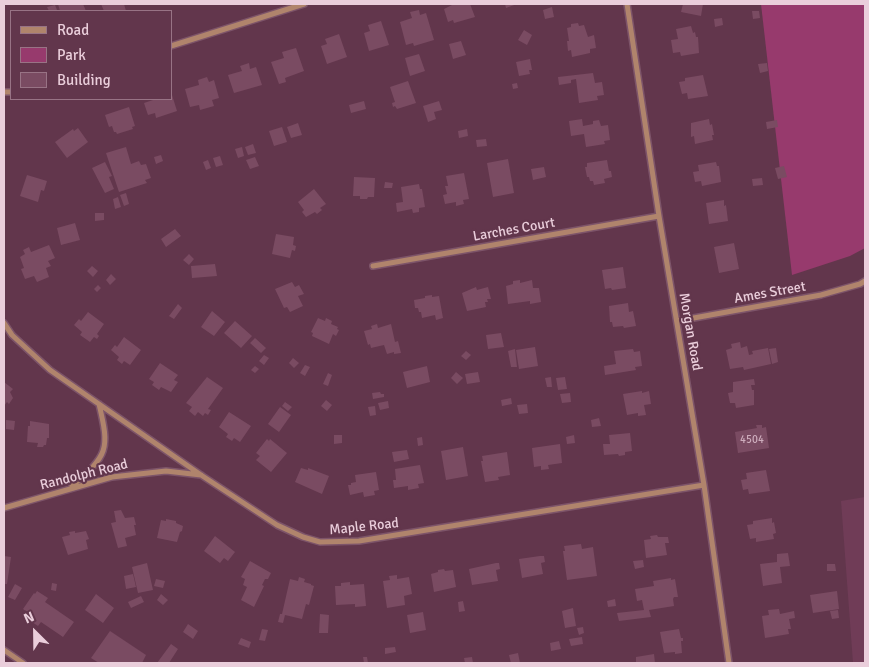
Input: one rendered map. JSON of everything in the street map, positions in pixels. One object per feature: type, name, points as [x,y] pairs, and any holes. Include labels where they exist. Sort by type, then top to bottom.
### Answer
[{"type":"street","points":[[172,46],[304,4]]},
{"type":"street","name":"Morgan Road","points":[[627,4],[659,216],[704,485],[729,663]]},
{"type":"street","name":"Larches Court","points":[[372,266],[659,216]]},
{"type":"street","name":"Ames Street","points":[[677,321],[821,295],[865,281]]},
{"type":"street","name":"Maple Road","points":[[4,323],[12,335],[50,370],[99,404],[277,525],[303,537],[320,542],[359,541],[704,485]]},
{"type":"street","points":[[70,488],[96,466],[104,450],[106,434],[99,404]]},
{"type":"street","name":"Randolph Road","points":[[4,508],[70,488],[140,473],[166,471],[202,475]]},
{"type":"street","points":[[4,650],[23,663]]},
{"type":"shaded area","points":[[865,497],[865,663],[853,663],[841,501]]},
{"type":"green space","points":[[761,4],[865,4],[865,248],[850,256],[792,275]]},
{"type":"building","points":[[58,4],[83,4],[86,10],[70,10],[60,10]]},
{"type":"building","points":[[101,4],[124,4],[126,10],[104,10]]},
{"type":"building","points":[[454,4],[470,4],[475,17],[454,23],[453,20],[448,22],[444,9]]},
{"type":"building","points":[[505,4],[517,4],[506,8]]},
{"type":"building","points":[[683,4],[703,4],[701,16],[681,12]]},
{"type":"building","points":[[55,5],[57,10],[48,10],[47,7]]},
{"type":"building","points":[[552,7],[554,17],[545,19],[543,10]]},
{"type":"building","points":[[419,10],[420,15],[426,13],[434,40],[414,46],[413,43],[406,45],[400,22],[412,18],[410,12]]},
{"type":"building","points":[[752,11],[759,11],[760,18],[753,19]]},
{"type":"building","points":[[722,18],[723,25],[715,27],[714,19]]},
{"type":"building","points":[[381,21],[389,45],[369,51],[364,33],[370,31],[368,25]]},
{"type":"building","points":[[578,23],[579,26],[584,25],[588,37],[594,35],[596,48],[590,49],[590,53],[572,57],[571,50],[568,51],[567,28],[571,27],[571,24]]},
{"type":"building","points":[[691,26],[693,33],[695,32],[696,37],[698,37],[699,53],[681,56],[680,52],[673,53],[671,40],[678,39],[676,29]]},
{"type":"building","points":[[524,30],[532,35],[527,45],[518,40]]},
{"type":"building","points":[[339,34],[347,57],[327,64],[321,46],[327,44],[325,39]]},
{"type":"building","points":[[461,41],[466,55],[453,59],[449,44]]},
{"type":"building","points":[[296,48],[304,71],[285,78],[286,82],[279,84],[271,62],[284,58],[282,52]]},
{"type":"building","points":[[419,54],[425,71],[410,76],[405,58]]},
{"type":"building","points":[[530,59],[532,70],[529,70],[530,74],[519,76],[516,62]]},
{"type":"building","points":[[249,63],[250,69],[256,67],[262,85],[234,93],[228,75],[242,71],[240,66]]},
{"type":"building","points":[[767,63],[768,71],[760,73],[758,64]]},
{"type":"building","points":[[593,73],[595,83],[602,82],[604,95],[597,96],[598,100],[579,103],[576,79],[571,80],[571,83],[559,85],[558,77]]},
{"type":"building","points":[[703,75],[708,96],[688,99],[687,93],[682,94],[679,82],[685,81],[685,78]]},
{"type":"building","points":[[207,77],[209,82],[214,80],[219,98],[212,100],[214,106],[200,110],[199,105],[190,107],[185,89],[199,85],[198,80]]},
{"type":"building","points":[[408,81],[416,103],[397,109],[395,106],[393,107],[392,103],[395,102],[390,87]]},
{"type":"building","points":[[517,83],[518,88],[513,89],[512,84]]},
{"type":"building","points":[[172,95],[177,111],[156,118],[155,113],[148,115],[144,103],[153,100],[172,100]]},
{"type":"building","points":[[364,101],[366,109],[351,113],[349,105]]},
{"type":"building","points":[[439,101],[442,110],[434,112],[436,119],[428,122],[423,106]]},
{"type":"building","points":[[129,107],[135,126],[132,127],[133,129],[117,134],[112,126],[109,127],[105,115]]},
{"type":"building","points":[[582,119],[583,126],[593,124],[593,121],[599,120],[601,126],[608,125],[610,140],[604,141],[605,144],[586,147],[584,134],[571,136],[569,121]]},
{"type":"building","points":[[709,119],[710,125],[712,124],[713,140],[695,144],[694,136],[691,137],[691,123]]},
{"type":"building","points":[[777,120],[778,127],[767,129],[766,122]]},
{"type":"building","points":[[298,123],[302,135],[291,138],[287,127]]},
{"type":"building","points":[[282,127],[287,142],[274,146],[269,131]]},
{"type":"building","points":[[78,128],[88,142],[67,158],[55,142],[73,129],[74,131]]},
{"type":"building","points":[[467,129],[468,136],[459,138],[458,131]]},
{"type":"building","points":[[486,139],[487,146],[477,147],[476,140]]},
{"type":"building","points":[[253,144],[256,153],[248,155],[245,147]]},
{"type":"building","points":[[126,147],[131,164],[139,161],[141,165],[146,164],[151,178],[145,180],[147,183],[119,192],[106,153]]},
{"type":"building","points":[[242,147],[244,156],[238,158],[235,149]]},
{"type":"building","points":[[161,155],[163,161],[156,164],[154,157]]},
{"type":"building","points":[[220,156],[223,165],[216,167],[213,158]]},
{"type":"building","points":[[255,157],[259,166],[250,169],[246,160]]},
{"type":"building","points":[[508,159],[514,193],[493,197],[487,163]]},
{"type":"building","points":[[208,160],[211,168],[206,170],[203,162]]},
{"type":"building","points":[[607,160],[612,177],[604,179],[605,183],[594,185],[593,181],[590,181],[589,177],[587,177],[585,167],[587,167],[587,163]]},
{"type":"building","points":[[105,162],[112,176],[109,177],[114,189],[105,193],[92,168]]},
{"type":"building","points":[[716,162],[717,166],[719,166],[721,182],[702,186],[701,181],[695,182],[693,172],[699,171],[698,165]]},
{"type":"building","points":[[784,166],[787,177],[778,179],[775,168]]},
{"type":"building","points":[[544,167],[546,177],[533,180],[531,169]]},
{"type":"building","points":[[464,173],[469,199],[463,200],[464,204],[456,206],[456,202],[445,204],[443,195],[447,194],[445,186],[448,186],[446,176]]},
{"type":"building","points":[[27,175],[47,181],[44,191],[41,190],[38,202],[20,196]]},
{"type":"building","points":[[354,177],[375,178],[374,197],[360,199],[360,196],[353,196]]},
{"type":"building","points":[[762,178],[763,185],[753,186],[752,179]]},
{"type":"building","points":[[385,182],[393,183],[392,188],[384,188]]},
{"type":"building","points":[[419,184],[420,189],[422,189],[425,207],[419,208],[419,212],[413,213],[412,209],[397,212],[396,203],[403,202],[401,187]]},
{"type":"building","points":[[314,189],[326,204],[320,208],[322,210],[317,214],[315,212],[306,217],[302,212],[304,210],[298,202]]},
{"type":"building","points":[[126,193],[129,204],[124,206],[120,195]]},
{"type":"building","points":[[118,197],[121,207],[115,209],[113,199]]},
{"type":"building","points":[[724,200],[728,221],[709,224],[706,203]]},
{"type":"building","points":[[95,213],[104,213],[104,220],[95,221]]},
{"type":"building","points":[[75,223],[80,240],[61,245],[57,228]]},
{"type":"building","points":[[175,229],[181,236],[166,247],[161,239]]},
{"type":"building","points":[[276,234],[294,237],[293,245],[296,246],[295,251],[292,250],[290,258],[272,254]]},
{"type":"building","points":[[734,243],[739,269],[719,273],[714,247]]},
{"type":"building","points":[[49,245],[55,258],[48,261],[51,266],[46,268],[49,277],[37,282],[34,276],[25,279],[21,269],[24,268],[20,257],[25,254],[23,250],[29,247],[31,252]]},
{"type":"building","points":[[189,254],[194,259],[189,265],[183,260]]},
{"type":"building","points":[[215,264],[217,276],[192,278],[191,266]]},
{"type":"building","points":[[92,266],[98,271],[93,277],[87,271]]},
{"type":"building","points":[[623,267],[626,288],[605,289],[602,270]]},
{"type":"building","points":[[111,274],[116,279],[110,285],[106,280]]},
{"type":"building","points":[[520,280],[520,283],[532,280],[533,288],[539,288],[541,302],[530,304],[530,301],[508,304],[506,286],[513,284],[513,281]]},
{"type":"building","points":[[292,282],[295,287],[299,285],[304,294],[298,296],[303,306],[290,312],[287,307],[284,308],[275,289]]},
{"type":"building","points":[[98,285],[101,288],[97,292],[94,289]]},
{"type":"building","points":[[476,287],[477,290],[488,287],[491,299],[487,299],[488,302],[485,302],[486,307],[467,311],[462,293]]},
{"type":"building","points":[[432,295],[432,297],[439,296],[443,318],[436,320],[435,315],[422,318],[421,312],[419,312],[418,308],[415,308],[414,300]]},
{"type":"building","points":[[628,303],[629,312],[633,311],[636,326],[613,327],[612,322],[610,322],[609,306]]},
{"type":"building","points":[[178,304],[182,308],[174,319],[169,316]]},
{"type":"building","points":[[212,311],[225,322],[214,336],[201,327]]},
{"type":"building","points":[[88,312],[104,324],[97,334],[99,336],[97,339],[94,337],[90,342],[80,335],[82,332],[74,325],[79,319],[81,321]]},
{"type":"building","points":[[318,318],[325,321],[326,318],[332,321],[331,324],[338,327],[337,329],[339,330],[336,336],[333,334],[329,344],[312,336],[313,333],[311,332]]},
{"type":"building","points":[[235,321],[252,336],[241,348],[224,333]]},
{"type":"building","points":[[377,324],[378,328],[391,324],[395,342],[398,341],[401,353],[387,354],[384,345],[371,348],[370,344],[368,345],[364,331],[372,329],[371,326]]},
{"type":"building","points":[[501,333],[504,347],[488,349],[486,335]]},
{"type":"building","points":[[124,337],[141,350],[130,365],[124,361],[122,364],[117,360],[119,357],[111,350],[115,345],[117,347]]},
{"type":"building","points":[[255,338],[266,348],[261,353],[250,343]]},
{"type":"building","points":[[740,342],[741,348],[747,346],[749,355],[753,354],[752,351],[768,348],[771,364],[744,370],[743,367],[730,369],[726,350],[732,348],[731,344]]},
{"type":"building","points":[[535,347],[538,366],[519,369],[516,350]]},
{"type":"building","points":[[776,348],[778,362],[772,364],[769,349]]},
{"type":"building","points":[[515,349],[517,367],[511,367],[508,351]]},
{"type":"building","points":[[633,349],[634,352],[640,351],[642,366],[635,367],[636,370],[605,375],[604,366],[616,364],[614,351]]},
{"type":"building","points":[[466,351],[471,355],[466,360],[461,356]]},
{"type":"building","points":[[264,355],[269,358],[264,365],[259,361]]},
{"type":"building","points":[[293,358],[299,363],[294,368],[289,363]]},
{"type":"building","points":[[160,363],[178,375],[174,380],[178,382],[171,392],[161,387],[159,390],[152,385],[154,382],[149,379]]},
{"type":"building","points":[[305,365],[310,367],[305,376],[300,373]]},
{"type":"building","points":[[255,366],[259,369],[255,373],[251,370]]},
{"type":"building","points":[[427,366],[430,382],[407,388],[403,372]]},
{"type":"building","points":[[456,372],[463,378],[457,384],[451,378]]},
{"type":"building","points":[[478,372],[480,382],[467,384],[465,374]]},
{"type":"building","points":[[328,373],[332,375],[328,386],[323,384]]},
{"type":"building","points":[[207,377],[223,388],[208,409],[211,410],[208,415],[205,413],[203,416],[198,412],[195,416],[189,411],[192,407],[186,403]]},
{"type":"building","points":[[551,377],[552,387],[547,387],[545,378]]},
{"type":"building","points":[[565,377],[567,389],[558,390],[556,378]]},
{"type":"building","points":[[754,379],[755,385],[751,385],[752,390],[754,390],[754,405],[736,408],[735,403],[730,403],[728,393],[733,392],[733,382]]},
{"type":"building","points":[[4,382],[13,389],[10,392],[13,398],[9,404],[7,402],[4,406]]},
{"type":"building","points":[[642,391],[642,393],[649,391],[651,404],[644,405],[646,415],[638,416],[638,413],[627,415],[623,394]]},
{"type":"building","points":[[380,392],[384,394],[384,397],[373,399],[372,393]]},
{"type":"building","points":[[570,393],[571,402],[562,403],[560,394]]},
{"type":"building","points":[[511,398],[512,404],[502,406],[501,400]]},
{"type":"building","points":[[326,400],[332,405],[327,411],[321,406]]},
{"type":"building","points":[[388,401],[389,408],[380,410],[378,403]]},
{"type":"building","points":[[285,402],[292,407],[288,411],[282,406]]},
{"type":"building","points":[[527,404],[528,413],[519,414],[517,405]]},
{"type":"building","points":[[375,406],[376,415],[370,416],[368,407]]},
{"type":"building","points":[[280,407],[291,415],[279,432],[268,424]]},
{"type":"building","points":[[229,412],[251,426],[240,442],[234,438],[232,441],[226,437],[228,434],[219,427]]},
{"type":"building","points":[[599,418],[601,426],[592,427],[591,420]]},
{"type":"building","points":[[6,420],[15,421],[14,430],[6,429]]},
{"type":"building","points":[[30,421],[49,424],[49,438],[47,438],[46,445],[43,447],[37,447],[38,443],[27,442]]},
{"type":"building","points":[[756,425],[762,425],[762,428],[766,427],[769,448],[738,453],[735,432],[757,428]]},
{"type":"building","points":[[630,433],[632,451],[625,452],[625,455],[619,456],[618,454],[604,455],[603,444],[610,444],[609,435]]},
{"type":"building","points":[[334,435],[342,435],[342,443],[334,444]]},
{"type":"building","points":[[574,435],[575,443],[567,444],[566,437]]},
{"type":"building","points":[[422,437],[423,445],[418,446],[417,438]]},
{"type":"building","points":[[267,439],[269,441],[270,439],[287,453],[271,472],[256,460],[260,456],[256,453]]},
{"type":"building","points":[[560,444],[562,463],[548,465],[549,469],[541,470],[541,466],[534,467],[532,448]]},
{"type":"building","points":[[463,447],[468,476],[446,480],[441,451]]},
{"type":"building","points":[[407,450],[409,459],[394,462],[392,452]]},
{"type":"building","points":[[507,452],[510,475],[498,477],[499,480],[485,482],[481,461],[483,461],[482,456]]},
{"type":"building","points":[[420,465],[424,483],[418,484],[419,488],[408,490],[408,486],[394,488],[393,480],[396,480],[395,469]]},
{"type":"building","points":[[301,468],[308,470],[308,468],[329,476],[322,494],[295,482]]},
{"type":"building","points":[[766,470],[770,491],[749,494],[748,489],[743,490],[741,480],[747,479],[746,473]]},
{"type":"building","points":[[376,472],[379,490],[374,491],[375,495],[364,497],[363,492],[350,495],[348,485],[356,482],[355,475]]},
{"type":"building","points":[[121,510],[125,518],[134,517],[136,535],[125,538],[127,546],[118,548],[111,523],[116,522],[114,511]]},
{"type":"building","points":[[772,518],[776,533],[773,534],[774,539],[756,542],[756,538],[750,539],[747,525],[753,524],[753,521]]},
{"type":"building","points":[[166,519],[176,521],[176,523],[183,526],[177,542],[157,538],[161,520],[166,521]]},
{"type":"building","points":[[75,531],[75,533],[86,531],[89,539],[86,540],[88,549],[68,555],[62,537],[70,535],[69,532]]},
{"type":"building","points":[[657,535],[658,537],[668,537],[669,543],[665,543],[667,555],[646,558],[644,540],[651,539],[650,536]]},
{"type":"building","points":[[215,536],[235,552],[228,561],[224,558],[220,563],[204,551]]},
{"type":"building","points":[[581,544],[582,549],[593,547],[597,576],[567,580],[564,546]]},
{"type":"building","points":[[788,553],[790,566],[780,567],[782,583],[763,586],[760,564],[777,562],[777,554]]},
{"type":"building","points":[[4,556],[11,557],[7,584],[4,584]]},
{"type":"building","points":[[544,556],[545,562],[541,563],[543,574],[522,578],[519,559]]},
{"type":"building","points":[[643,560],[644,567],[635,569],[633,561]]},
{"type":"building","points":[[250,561],[271,573],[262,585],[264,586],[254,607],[241,600],[247,587],[243,585],[245,579],[241,577]]},
{"type":"building","points":[[147,563],[153,590],[138,593],[132,567]]},
{"type":"building","points":[[499,563],[500,569],[496,570],[498,581],[472,585],[469,569]]},
{"type":"building","points":[[827,564],[835,564],[836,571],[827,571]]},
{"type":"building","points":[[444,569],[445,571],[453,570],[456,587],[434,592],[431,574]]},
{"type":"building","points":[[133,574],[136,587],[126,589],[124,576]]},
{"type":"building","points":[[397,575],[397,579],[409,577],[412,594],[404,596],[405,605],[387,608],[383,581],[390,580],[389,576]]},
{"type":"building","points":[[299,577],[305,579],[304,582],[314,586],[309,605],[306,604],[302,619],[285,615],[283,623],[278,622],[280,614],[282,614],[290,579],[298,581]]},
{"type":"building","points":[[671,578],[671,580],[675,579],[678,597],[673,599],[674,606],[649,610],[651,617],[619,621],[617,613],[644,610],[642,600],[637,601],[635,589],[654,586],[653,581]]},
{"type":"building","points":[[156,579],[165,581],[163,588],[154,586]]},
{"type":"building","points":[[350,582],[350,585],[364,584],[366,606],[355,607],[355,604],[336,605],[335,586],[341,586],[341,583]]},
{"type":"building","points":[[52,583],[57,584],[56,591],[51,590]]},
{"type":"building","points":[[15,584],[22,588],[15,600],[8,597]]},
{"type":"building","points":[[37,591],[48,598],[45,602],[74,622],[63,637],[41,622],[38,626],[32,622],[35,618],[23,609]]},
{"type":"building","points":[[837,591],[839,609],[813,613],[810,595]]},
{"type":"building","points":[[96,594],[114,608],[103,623],[85,610]]},
{"type":"building","points":[[161,594],[168,600],[163,605],[157,600]]},
{"type":"building","points":[[141,596],[144,602],[131,608],[128,602]]},
{"type":"building","points":[[615,599],[616,606],[608,607],[607,601]]},
{"type":"building","points":[[463,601],[465,611],[459,612],[458,602]]},
{"type":"building","points":[[573,608],[576,626],[565,628],[562,611]]},
{"type":"building","points":[[779,609],[780,614],[794,611],[795,618],[789,619],[791,629],[788,629],[789,634],[765,638],[762,616],[769,615],[768,610]]},
{"type":"building","points":[[838,610],[839,618],[832,619],[830,611]]},
{"type":"building","points":[[423,612],[426,630],[410,633],[407,615]]},
{"type":"building","points":[[320,614],[329,615],[328,633],[319,633]]},
{"type":"building","points":[[188,624],[198,631],[193,639],[183,632]]},
{"type":"building","points":[[583,627],[584,633],[579,635],[577,628]]},
{"type":"building","points":[[262,629],[268,630],[265,641],[259,640]]},
{"type":"building","points":[[679,629],[681,638],[683,638],[683,641],[681,641],[682,653],[664,653],[660,632]]},
{"type":"building","points":[[110,631],[146,655],[142,663],[99,663],[91,658]]},
{"type":"building","points":[[582,637],[583,644],[571,646],[569,639]]},
{"type":"building","points":[[241,638],[251,642],[249,648],[238,644]]},
{"type":"building","points":[[559,641],[561,649],[551,651],[550,643]]},
{"type":"building","points":[[171,644],[178,649],[169,663],[157,663]]},
{"type":"building","points":[[395,647],[396,652],[385,654],[385,648]]},
{"type":"building","points":[[518,653],[520,663],[511,663],[509,655]]},
{"type":"building","points":[[654,654],[655,663],[636,663],[636,657]]},
{"type":"building","points":[[363,657],[367,657],[368,663],[364,663]]},
{"type":"building","points":[[472,657],[473,663],[465,663],[464,658]]}]
